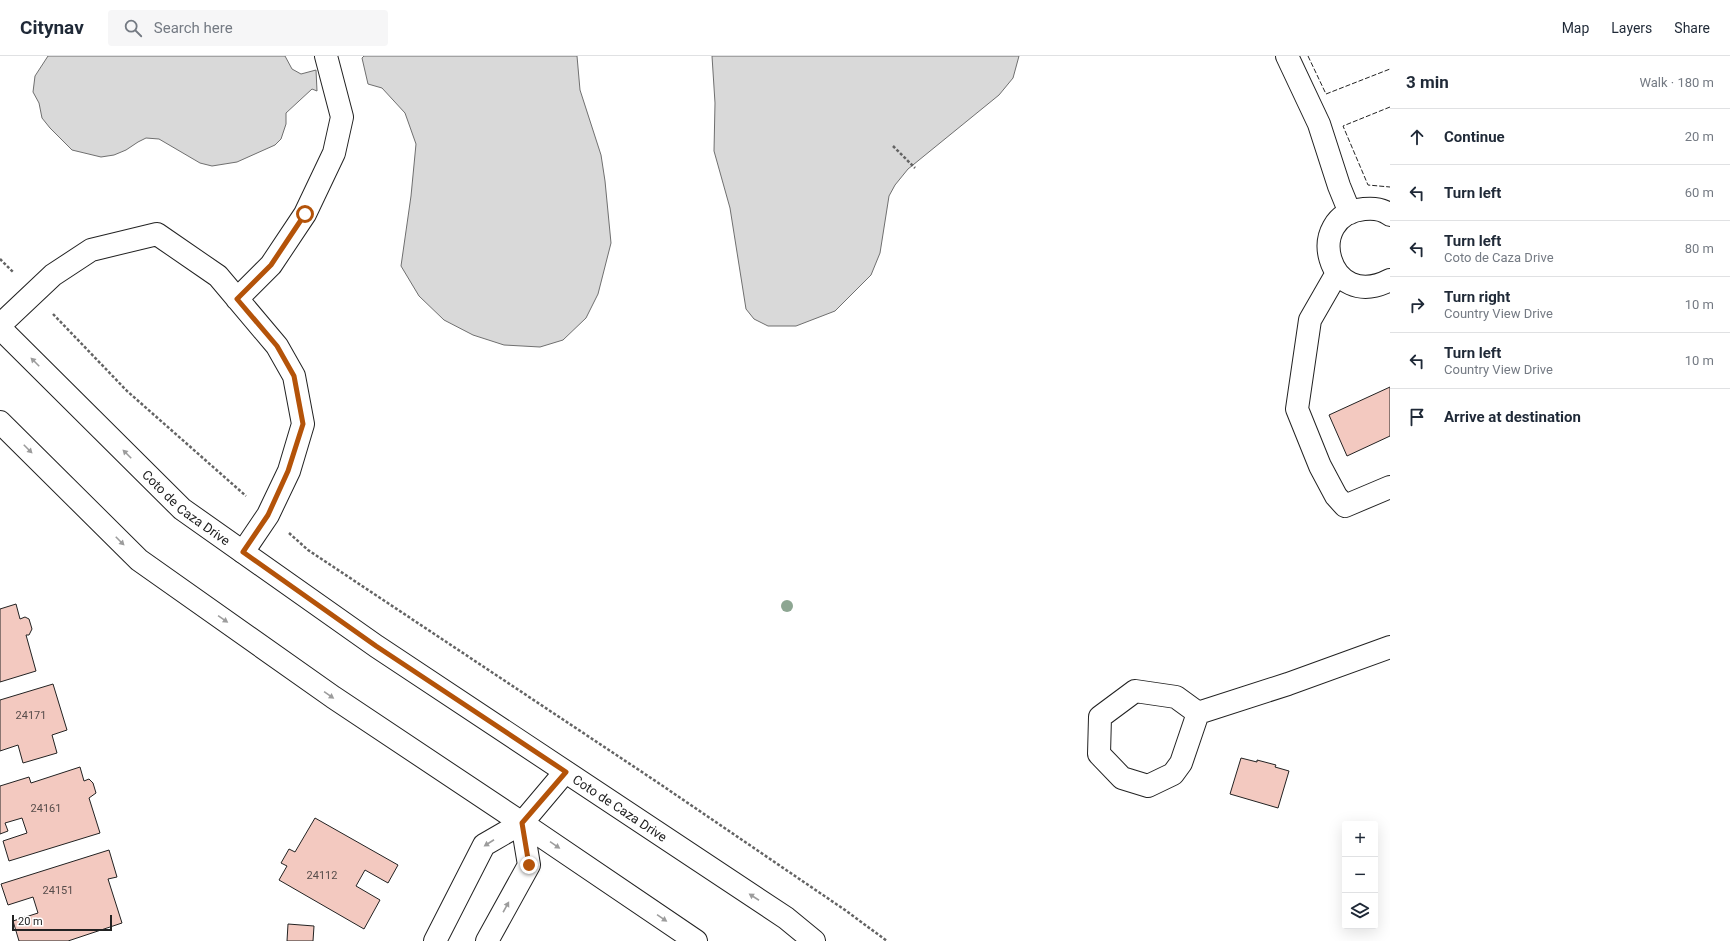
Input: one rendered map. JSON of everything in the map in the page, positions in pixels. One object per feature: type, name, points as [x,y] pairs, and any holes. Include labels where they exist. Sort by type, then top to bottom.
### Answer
[{"type":"main road","points":[[237,299],[271,265],[305,214],[334,153],[342,117],[326,56]]},
{"type":"main road","points":[[1287,56],[1319,124],[1339,186],[1350,213]]},
{"type":"main road","points":[[1390,215],[1386,212],[1371,208],[1356,209],[1342,217],[1332,229],[1328,244],[1330,260],[1336,273],[1349,283],[1364,288],[1379,286],[1390,280]]},
{"type":"main road","points":[[0,325],[53,275],[91,250],[157,234],[218,276],[277,346],[294,376],[303,424],[288,471],[268,515],[243,552]]},
{"type":"main road","points":[[1336,273],[1310,320],[1297,409],[1320,466],[1336,496],[1345,506],[1390,488]]},
{"type":"main road","name":"Coto de Caza Drive","points":[[0,328],[182,509],[376,646],[786,918],[814,941]]},
{"type":"main road","points":[[0,422],[139,560],[332,697],[696,941]]},
{"type":"main road","points":[[1198,713],[1288,684],[1390,647]]},
{"type":"main road","points":[[1134,692],[1176,697],[1198,713],[1181,763],[1172,774],[1148,786],[1122,778],[1099,754],[1100,717],[1134,692]]},
{"type":"main road","points":[[435,941],[484,845],[522,823],[566,772]]},
{"type":"main road","points":[[487,941],[529,865],[522,823]]},
{"type":"path","points":[[893,146],[914,168]]},
{"type":"path","points":[[0,259],[127,391],[308,550],[657,782],[845,910],[887,941]]},
{"type":"shaded area","points":[[48,56],[285,56],[292,69],[301,74],[316,70],[317,91],[312,89],[286,113],[286,124],[281,139],[275,145],[237,162],[212,166],[200,163],[159,139],[146,138],[126,150],[114,155],[101,157],[72,150],[42,118],[39,103],[33,92],[35,76]]},
{"type":"shaded area","points":[[364,56],[577,56],[580,90],[601,155],[611,243],[598,294],[586,318],[563,340],[540,347],[504,345],[473,335],[444,320],[419,296],[401,266],[411,196],[416,144],[405,113],[382,88],[368,84],[362,58]]},
{"type":"shaded area","points":[[712,56],[1019,56],[1013,78],[999,95],[908,169],[895,185],[889,196],[880,253],[871,275],[835,311],[796,326],[768,326],[754,319],[746,309],[730,208],[714,151],[715,103]]},
{"type":"building","points":[[1390,387],[1390,436],[1347,456],[1329,415]]},
{"type":"building","points":[[16,604],[20,619],[25,617],[29,619],[32,629],[29,635],[26,635],[36,671],[0,682],[0,609]]},
{"type":"building","points":[[53,684],[67,730],[52,735],[57,753],[23,763],[18,745],[0,751],[0,700]]},
{"type":"building","points":[[1241,758],[1276,765],[1275,767],[1289,771],[1278,808],[1230,794]]},
{"type":"building","points":[[80,767],[84,781],[89,779],[93,783],[96,793],[89,798],[100,833],[9,861],[3,841],[27,833],[22,818],[5,823],[8,831],[0,834],[0,786],[29,777],[31,783]]},
{"type":"building","points":[[315,818],[398,865],[388,883],[365,870],[356,886],[380,900],[364,929],[279,880],[287,866],[281,863],[289,849],[295,852]]},
{"type":"building","points":[[109,850],[117,877],[108,879],[122,923],[68,941],[19,941],[13,921],[38,913],[33,897],[8,905],[1,884]]},
{"type":"building","points":[[288,924],[314,926],[313,941],[287,941]]},
{"type":"fence","points":[[1308,56],[1326,94],[1390,69]]},
{"type":"fence","points":[[1390,107],[1343,126],[1368,185],[1390,187]]},
{"type":"route","points":[[305,214],[271,265],[237,299],[277,346],[294,376],[303,424],[288,471],[268,515],[243,552],[376,646],[566,772],[522,823],[529,865]]}]
